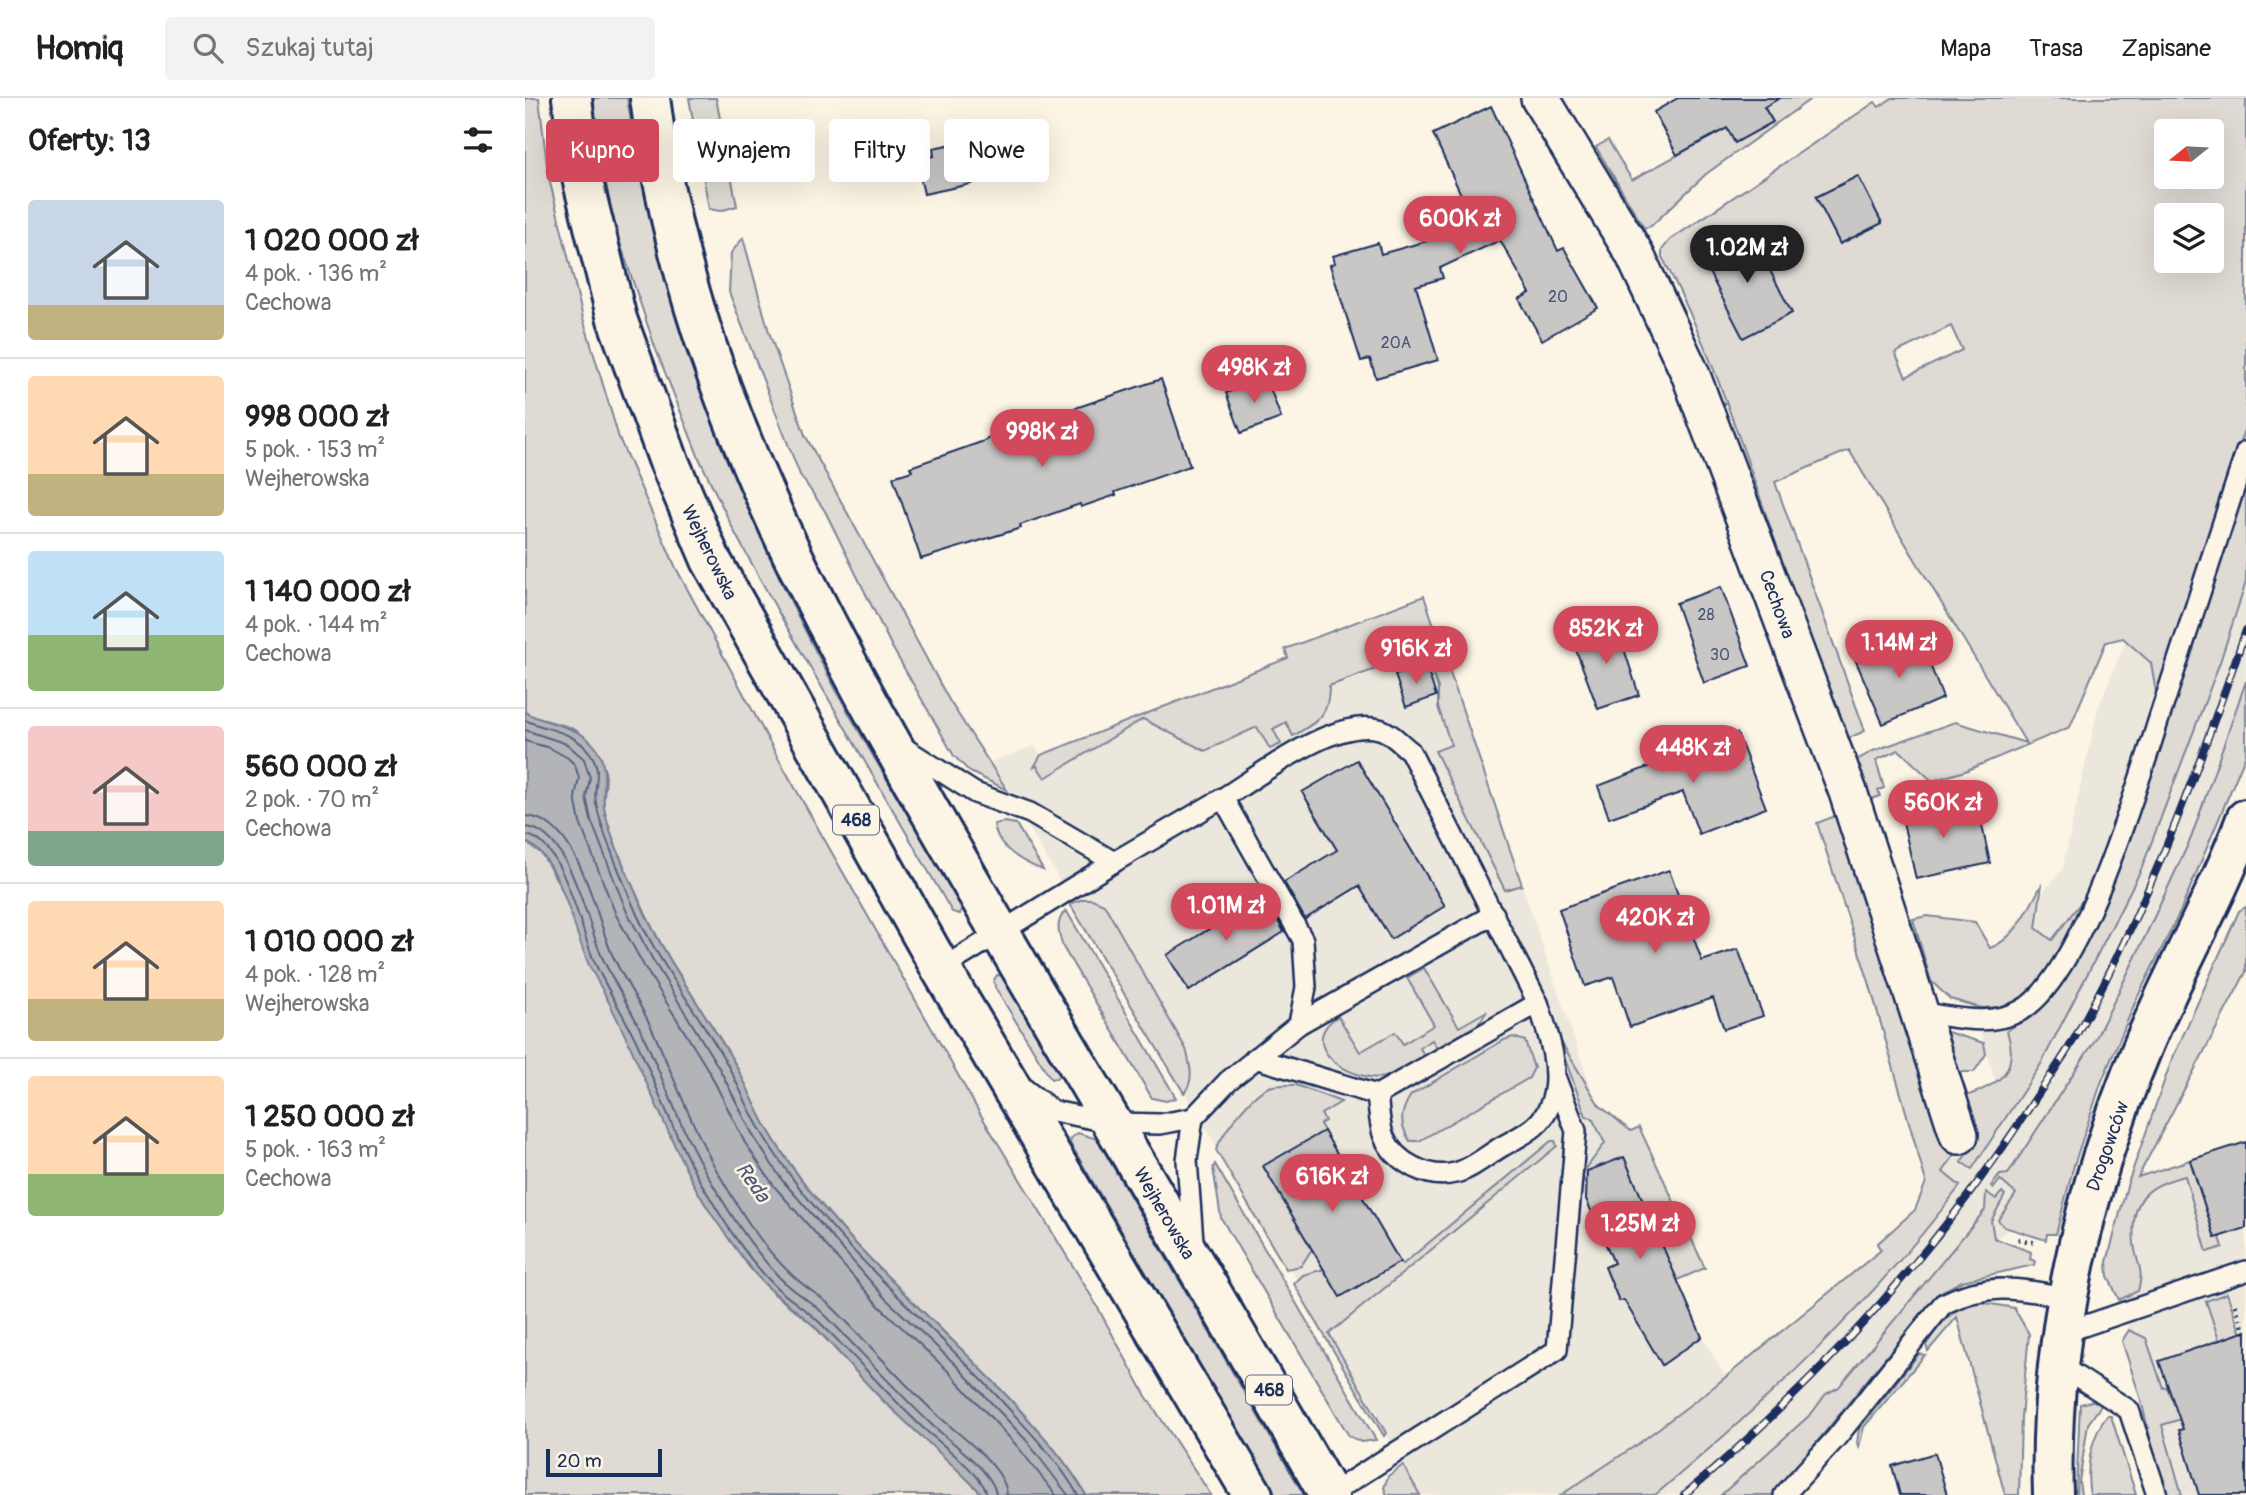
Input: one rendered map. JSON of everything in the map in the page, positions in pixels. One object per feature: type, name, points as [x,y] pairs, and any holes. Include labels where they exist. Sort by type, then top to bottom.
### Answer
[{"type":"main road","name":"Wejherowska","points":[[572,98],[582,178],[617,319],[668,459],[711,560],[941,969],[1253,1495]]},
{"type":"main road","name":"Wejherowska","points":[[650,98],[657,161],[708,353],[754,473],[809,594],[887,737],[1329,1495]]},
{"type":"main road","name":"Drogowców","points":[[2053,1495],[2052,1467],[2064,1332],[2076,1252],[2100,1158],[2143,1046],[2243,836]]},
{"type":"street","name":"Cechowa","points":[[1540,98],[1634,253],[1690,373],[1848,792],[1922,1013],[1959,1135]]},
{"type":"lane","points":[[1922,1013],[1987,1022],[2020,1011],[2044,993],[2074,944],[2106,872],[2246,452]]},
{"type":"lane","points":[[941,969],[1323,737],[1348,727],[1381,729],[1410,751],[1494,914],[1538,1003],[1549,1035],[1554,1074],[1551,1102],[1538,1126],[1456,1173],[1436,1174],[1415,1168],[1397,1155],[1384,1137],[1377,1095]]},
{"type":"lane","points":[[887,737],[975,793],[1030,813],[1114,862]]},
{"type":"lane","points":[[1223,798],[1303,940],[1306,987],[1299,1024]]},
{"type":"lane","points":[[1002,1070],[1053,1111],[1113,1123],[1160,1125],[1193,1118],[1228,1081],[1299,1024],[1494,914]]},
{"type":"lane","points":[[1255,1058],[1377,1095],[1538,1003]]},
{"type":"lane","points":[[1329,1495],[1557,1350],[1576,1131],[1554,1074]]},
{"type":"lane","points":[[1193,1118],[1187,1160],[1189,1214],[1193,1241],[1208,1286]]},
{"type":"lane","points":[[2064,1332],[2246,1271]]},
{"type":"lane","points":[[1784,1495],[1836,1438],[1943,1304],[1963,1294],[2007,1287],[2064,1332],[2129,1410],[2157,1495]]},
{"type":"path","points":[[2018,1239],[2036,1243]]},
{"type":"shaded area","points":[[525,98],[539,98],[546,182],[550,182],[583,318],[619,438],[676,568],[777,756],[979,1112],[1093,1299],[1146,1396],[1211,1495],[1086,1495],[1029,1419],[848,1236],[792,1166],[767,1128],[736,1066],[671,962],[650,922],[625,869],[608,824],[603,803],[606,777],[596,752],[574,729],[525,712]]},
{"type":"shaded area","points":[[591,98],[627,98],[631,119],[595,119]]},
{"type":"shaded area","points":[[689,98],[716,98],[720,119],[693,119]]},
{"type":"shaded area","points":[[1759,98],[1812,98],[1706,174],[1651,226],[1644,228],[1596,147],[1608,140],[1632,180],[1727,128],[1735,143],[1773,122]]},
{"type":"shaded area","points":[[1892,98],[2246,98],[2246,424],[2157,699],[2151,663],[2123,638],[2106,642],[2070,727],[1965,771],[1932,781],[1899,750],[1876,760],[1884,788],[1878,790],[1880,796],[1871,799],[1857,760],[1873,751],[1955,722],[2026,743],[1849,450],[1775,482],[1865,731],[1849,738],[1797,603],[1713,368],[1681,293],[1662,257],[1662,250],[1670,240],[1875,102],[1879,107]],"holes":[[[1858,176],[1882,223],[1840,244],[1816,197]],[[1951,326],[1962,350],[1906,377],[1895,353]]]},
{"type":"shaded area","points":[[606,182],[642,182],[656,242],[697,380],[750,514],[830,679],[962,907],[960,914],[952,912],[736,535],[699,458],[655,347],[613,222]]},
{"type":"shaded area","points":[[704,182],[732,182],[737,206],[720,211],[709,209]]},
{"type":"shaded area","points":[[743,238],[769,332],[805,435],[949,700],[1007,790],[970,772],[954,756],[892,647],[825,511],[800,475],[729,292],[731,253]]},
{"type":"shaded area","points":[[2246,350],[2246,720],[2034,1211],[1936,1283],[1765,1495],[1420,1495],[1329,1334],[1115,976],[991,762],[1034,746],[1041,755],[1288,658],[1285,649],[1424,596],[1599,1112],[1675,1282],[1702,1337],[1726,1377],[1881,1250],[1877,1244],[1915,1210],[1920,1194],[1999,1094],[1966,981],[2062,870],[2098,708]]},
{"type":"shaded area","points":[[2246,476],[2246,582],[2220,662],[2141,870],[2041,1064],[1972,1169],[1961,1162],[1976,1140],[1963,1097],[1987,1087],[2003,1075],[2011,1057],[2007,1031],[2036,1011],[2056,988]]},
{"type":"shaded area","points":[[1424,596],[1522,885],[1505,890],[1435,751],[1451,745],[1438,707],[1438,688],[1427,659],[1392,671],[1389,664],[1329,686],[1327,705],[1320,717],[1293,736],[1286,722],[1273,729],[1281,744],[1270,749],[1257,727],[1205,751],[1143,719],[1045,778],[1037,766],[1034,767],[1041,755],[1288,658],[1285,649]]},
{"type":"shaded area","points":[[2246,681],[2246,754],[2180,912],[2137,998],[2101,1083],[2074,1165],[2056,1234],[2047,1234],[2046,1240],[2004,1227],[1998,1220],[2016,1194],[2000,1180],[1994,1188],[1991,1186],[2000,1175],[2008,1174],[2095,1040],[2191,838]]},
{"type":"shaded area","points":[[1835,816],[1883,945],[1947,1146],[1955,1154],[1943,1172],[1960,1186],[1891,1270],[1817,1349],[1738,1424],[1655,1495],[1561,1495],[1638,1444],[1711,1389],[1881,1250],[1877,1244],[1915,1210],[1926,1182],[1869,982],[1817,823]]},
{"type":"shaded area","points":[[994,824],[1016,824],[1043,870],[1027,863],[1005,847]]},
{"type":"shaded area","points":[[525,842],[541,853],[562,889],[686,1169],[713,1216],[750,1268],[773,1293],[813,1325],[882,1400],[948,1459],[983,1495],[525,1495]]},
{"type":"shaded area","points":[[2042,884],[2036,928],[2052,940],[2091,889],[2060,951],[2033,992],[2006,1007],[1982,1008],[1950,999],[1931,981],[1913,919],[1927,916],[1975,922],[1990,948],[2007,938],[2014,930]]},
{"type":"shaded area","points":[[1083,899],[1104,904],[1186,1049],[1191,1078],[1184,1093],[1070,904]]},
{"type":"shaded area","points":[[2246,907],[2246,972],[2138,1177],[2190,1160],[2215,1238],[2220,1237],[2223,1247],[2207,1252],[2185,1176],[2160,1184],[2143,1197],[2135,1216],[2134,1243],[2141,1276],[2138,1291],[2119,1300],[2108,1276],[2107,1262],[2127,1186],[2171,1062],[2239,911]]},
{"type":"shaded area","points":[[1066,910],[1176,1098],[1166,1101],[1152,1098],[1063,947],[1059,927],[1060,919]]},
{"type":"shaded area","points":[[1424,968],[1459,1027],[1487,1011],[1478,1025],[1437,1048],[1432,1040],[1420,1048],[1425,1057],[1391,1076],[1372,1077],[1358,1074],[1332,1060],[1324,1050],[1322,1039],[1326,1027],[1338,1016],[1360,1052],[1395,1032],[1403,1044],[1434,1025],[1407,978]]},
{"type":"shaded area","points":[[997,975],[1003,976],[1060,1073],[1057,1078],[1051,1079],[995,987],[994,980]]},
{"type":"shaded area","points":[[1944,1031],[1984,1043],[1986,1054],[1974,1072],[1952,1072]]},
{"type":"shaded area","points":[[1555,1032],[1599,1105],[1631,1131],[1639,1127],[1705,1268],[1675,1281],[1587,1188],[1582,1174],[1605,1143],[1592,1118],[1586,1116]]},
{"type":"shaded area","points":[[1513,1037],[1525,1041],[1534,1068],[1529,1078],[1419,1141],[1410,1141],[1402,1118],[1411,1095]]},
{"type":"shaded area","points":[[1275,1085],[1296,1085],[1341,1102],[1321,1114],[1325,1121],[1320,1124],[1324,1131],[1264,1166],[1312,1249],[1301,1266],[1286,1269],[1216,1150],[1238,1114],[1254,1097]]},
{"type":"shaded area","points":[[1078,1133],[1097,1139],[1304,1495],[1276,1495],[1070,1143],[1071,1138]]},
{"type":"shaded area","points":[[1551,1141],[1555,1141],[1557,1146],[1329,1334],[1386,1433],[1384,1436],[1294,1284],[1303,1275],[1324,1269],[1340,1297],[1400,1262],[1402,1265]]},
{"type":"shaded area","points":[[2190,1160],[2203,1199],[2246,1185],[2246,1495],[2182,1495],[2116,1291],[2137,1178]]},
{"type":"shaded area","points":[[1215,1164],[1376,1440],[1361,1442],[1349,1436],[1221,1218],[1213,1168]]},
{"type":"shaded area","points":[[1986,1192],[1996,1199],[2002,1192],[2005,1195],[1991,1221],[1994,1238],[2031,1252],[2030,1259],[2035,1261],[2034,1265],[1962,1281],[1937,1294],[1774,1495],[1721,1495],[1811,1414],[1826,1394],[1839,1387],[1985,1210]]},
{"type":"shaded area","points":[[2227,1293],[2246,1349],[2246,1399],[2162,1425],[2182,1495],[2164,1495],[2141,1400],[2122,1341],[2129,1330],[2146,1338],[2163,1388],[2167,1387],[2172,1399],[2231,1376],[2206,1301]]},
{"type":"shaded area","points":[[1980,1302],[2014,1308],[2029,1334],[2021,1417],[2019,1495],[2005,1495],[1957,1317],[1928,1351],[1926,1345],[1948,1317],[1970,1304]]},
{"type":"shaded area","points":[[1919,1354],[1925,1355],[1864,1427],[1859,1447],[1859,1429]]},
{"type":"shaded area","points":[[2096,1400],[2102,1404],[2088,1424],[2079,1482],[2081,1495],[2076,1495],[2080,1404]]},
{"type":"shaded area","points":[[2107,1416],[2111,1416],[2136,1495],[2090,1495],[2088,1474],[2093,1443]]},
{"type":"shaded area","points":[[1403,1465],[1420,1495],[1387,1495],[1384,1488],[1388,1476]]},
{"type":"water","name":"Reda","points":[[525,712],[574,730],[591,742],[598,751],[602,759],[604,805],[608,824],[649,922],[731,1057],[767,1128],[791,1166],[848,1236],[1028,1419],[1059,1456],[1086,1495],[983,1495],[874,1391],[814,1326],[763,1282],[731,1242],[691,1180],[617,1019],[585,957],[558,880],[538,850],[525,842]]},
{"type":"building","points":[[1678,98],[1780,98],[1764,107],[1773,122],[1735,143],[1727,128],[1677,155],[1654,112]]},
{"type":"building","points":[[1491,106],[1558,251],[1564,248],[1598,308],[1542,340],[1519,299],[1530,293],[1500,240],[1440,268],[1443,278],[1416,286],[1438,360],[1376,378],[1370,359],[1361,361],[1330,265],[1335,263],[1333,256],[1378,243],[1381,254],[1476,227],[1433,134]]},
{"type":"building","points":[[944,146],[944,182],[971,184],[924,194],[921,182],[930,182],[930,157],[934,156],[933,148]]},
{"type":"building","points":[[1858,176],[1882,223],[1840,244],[1816,197]]},
{"type":"building","points":[[1750,232],[1792,313],[1743,338],[1701,257]]},
{"type":"building","points":[[1266,377],[1281,418],[1241,433],[1226,393]]},
{"type":"building","points":[[1161,379],[1190,466],[1115,492],[1116,495],[1081,507],[1080,504],[1020,525],[1021,528],[921,559],[893,477],[912,471],[910,467],[987,438]]},
{"type":"building","points":[[1721,587],[1750,666],[1704,683],[1676,603]]},
{"type":"building","points":[[1616,624],[1639,695],[1598,709],[1572,639]]},
{"type":"building","points":[[1903,639],[1908,650],[1922,644],[1943,698],[1883,724],[1855,659]]},
{"type":"building","points":[[1426,665],[1436,696],[1406,707],[1395,675]]},
{"type":"building","points":[[1737,733],[1766,808],[1699,834],[1683,792],[1609,818],[1598,786]]},
{"type":"building","points":[[1357,760],[1445,906],[1391,939],[1359,886],[1305,919],[1284,882],[1337,850],[1302,792]]},
{"type":"building","points":[[1944,800],[1947,818],[1979,811],[1990,863],[1916,879],[1900,809]]},
{"type":"building","points":[[1669,870],[1702,961],[1738,949],[1763,1016],[1724,1029],[1713,998],[1630,1027],[1613,977],[1585,986],[1559,909]]},
{"type":"building","points":[[1264,895],[1284,932],[1189,991],[1167,955]]},
{"type":"building","points":[[1324,1131],[1400,1262],[1340,1297],[1263,1166]]},
{"type":"building","points":[[2246,1142],[2246,1228],[2215,1238],[2190,1160]]},
{"type":"building","points":[[1624,1157],[1702,1337],[1662,1365],[1624,1300],[1619,1301],[1605,1267],[1614,1263],[1586,1199],[1587,1171]]},
{"type":"building","points":[[2246,1331],[2246,1495],[2199,1495],[2179,1430],[2183,1429],[2159,1361]]},
{"type":"building","points":[[1935,1453],[1947,1495],[1900,1495],[1892,1466]]},
{"type":"railway","points":[[1684,1495],[1781,1407],[1872,1313],[1956,1212],[2064,1056],[2100,990],[2148,890],[2190,786],[2246,630]]}]
